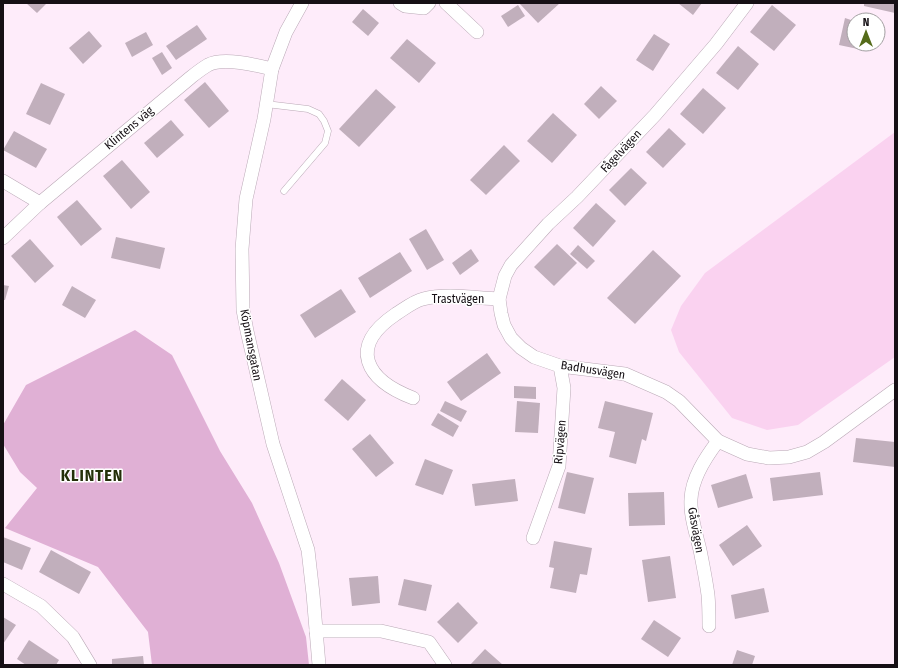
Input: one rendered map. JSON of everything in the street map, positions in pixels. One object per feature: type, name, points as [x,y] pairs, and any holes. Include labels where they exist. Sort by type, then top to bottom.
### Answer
[{"type":"street","name":"Köpmansgatan","points":[[302,3],[286,32],[272,69],[246,199],[242,249],[243,310],[273,444],[308,550],[319,665]]},
{"type":"street","points":[[400,3],[405,6],[424,8],[429,3]]},
{"type":"street","points":[[446,3],[477,32]]},
{"type":"street","name":"Fågelvägen","points":[[499,299],[505,276],[511,265],[548,224],[577,197],[655,115],[716,44],[747,3]]},
{"type":"street","name":"Klintens väg","points":[[3,238],[40,203],[190,78],[209,64],[225,62],[253,64],[272,69]]},
{"type":"street","points":[[3,181],[40,203]]},
{"type":"street","name":"Trastvägen","points":[[413,398],[394,390],[375,374],[367,362],[367,351],[373,335],[386,321],[421,299],[438,297],[499,299]]},
{"type":"street","name":"Badhusvägen","points":[[499,299],[504,325],[511,338],[521,348],[534,357],[560,366],[625,374],[646,382],[679,401],[718,441],[747,454],[769,458],[789,457],[807,452],[824,442],[895,390]]},
{"type":"street","name":"Ripvägen","points":[[533,538],[559,466],[564,388],[560,366]]},
{"type":"street","name":"Gåsvägen","points":[[709,626],[708,595],[700,550],[692,517],[691,498],[694,483],[700,468],[718,441]]},
{"type":"street","points":[[3,584],[41,606],[73,637],[90,665]]},
{"type":"street","points":[[316,631],[381,631],[429,642],[445,665]]},
{"type":"lane","points":[[266,104],[308,109],[319,114],[328,131],[325,143],[284,191]]},
{"type":"shaded area","points":[[895,132],[895,357],[798,425],[767,430],[732,418],[679,352],[671,330],[681,306],[705,273]]},
{"type":"shaded area","points":[[135,330],[172,355],[220,451],[252,503],[279,563],[306,637],[309,665],[152,665],[148,632],[98,567],[5,528],[37,488],[20,472],[3,444],[3,425],[26,385]]},
{"type":"building","points":[[26,3],[47,3],[37,13]]},
{"type":"building","points":[[519,3],[560,3],[538,23]]},
{"type":"building","points":[[678,3],[702,3],[693,15]]},
{"type":"building","points":[[864,3],[895,3],[895,13],[864,6]]},
{"type":"building","points":[[518,5],[525,16],[508,27],[501,16]]},
{"type":"building","points":[[772,5],[796,25],[774,51],[750,32]]},
{"type":"building","points":[[363,9],[379,23],[368,36],[352,22]]},
{"type":"building","points":[[845,18],[846,46],[839,45]]},
{"type":"building","points":[[197,25],[207,39],[176,60],[166,46]]},
{"type":"building","points":[[89,31],[102,46],[83,64],[69,48]]},
{"type":"building","points":[[146,32],[153,45],[132,57],[125,43]]},
{"type":"building","points":[[654,34],[670,44],[653,71],[636,60]]},
{"type":"building","points":[[407,39],[436,63],[419,83],[390,58]]},
{"type":"building","points":[[738,46],[759,64],[738,90],[716,73]]},
{"type":"building","points":[[162,52],[172,68],[162,75],[152,58]]},
{"type":"building","points":[[205,82],[229,111],[209,128],[184,100]]},
{"type":"building","points":[[41,83],[65,94],[50,125],[26,114]]},
{"type":"building","points":[[601,86],[617,101],[599,119],[584,104]]},
{"type":"building","points":[[703,88],[726,108],[703,134],[680,114]]},
{"type":"building","points":[[376,89],[396,107],[359,147],[339,129]]},
{"type":"building","points":[[553,113],[577,135],[552,163],[527,141]]},
{"type":"building","points":[[171,120],[184,135],[157,158],[144,143]]},
{"type":"building","points":[[669,128],[686,144],[663,168],[646,152]]},
{"type":"building","points":[[14,131],[47,149],[36,168],[3,150]]},
{"type":"building","points":[[504,145],[520,161],[486,195],[470,180]]},
{"type":"building","points":[[122,160],[150,192],[131,209],[103,176]]},
{"type":"building","points":[[631,168],[647,183],[625,206],[609,190]]},
{"type":"building","points":[[77,200],[102,229],[81,246],[57,217]]},
{"type":"building","points":[[596,203],[616,221],[593,247],[573,228]]},
{"type":"building","points":[[426,229],[444,260],[427,270],[409,239]]},
{"type":"building","points":[[116,237],[165,248],[160,269],[111,258]]},
{"type":"building","points":[[30,239],[54,266],[35,283],[11,256]]},
{"type":"building","points":[[557,244],[577,263],[554,286],[534,267]]},
{"type":"building","points":[[578,245],[595,261],[587,269],[570,254]]},
{"type":"building","points":[[471,249],[479,261],[460,275],[452,263]]},
{"type":"building","points":[[653,250],[681,276],[635,324],[607,298]]},
{"type":"building","points":[[400,252],[412,271],[370,298],[358,278]]},
{"type":"building","points":[[3,285],[9,286],[5,300],[3,300]]},
{"type":"building","points":[[72,286],[96,300],[85,318],[62,305]]},
{"type":"building","points":[[341,289],[356,312],[315,338],[300,315]]},
{"type":"building","points":[[487,353],[501,373],[461,401],[447,382]]},
{"type":"building","points":[[342,379],[366,400],[348,421],[324,400]]},
{"type":"building","points":[[514,386],[536,387],[536,399],[514,398]]},
{"type":"building","points":[[445,401],[467,411],[461,422],[440,411]]},
{"type":"building","points":[[517,401],[540,403],[538,433],[515,432]]},
{"type":"building","points":[[605,401],[653,413],[646,441],[642,439],[636,464],[609,457],[615,432],[598,428]]},
{"type":"building","points":[[438,413],[459,426],[453,437],[431,425]]},
{"type":"building","points":[[370,434],[394,463],[376,477],[352,449]]},
{"type":"building","points":[[856,438],[895,442],[895,467],[853,462]]},
{"type":"building","points":[[425,459],[453,470],[443,495],[415,485]]},
{"type":"building","points":[[567,472],[594,478],[585,514],[558,508]]},
{"type":"building","points":[[820,472],[823,495],[773,501],[770,478]]},
{"type":"building","points":[[746,474],[753,498],[718,508],[711,485]]},
{"type":"building","points":[[515,479],[518,501],[475,506],[472,484]]},
{"type":"building","points":[[664,492],[665,525],[629,526],[628,493]]},
{"type":"building","points":[[747,525],[762,546],[733,566],[719,545]]},
{"type":"building","points":[[3,537],[31,548],[22,570],[3,562]]},
{"type":"building","points":[[554,541],[592,548],[587,575],[580,574],[576,593],[550,588],[554,568],[549,567]]},
{"type":"building","points":[[51,550],[91,572],[79,594],[39,572]]},
{"type":"building","points":[[670,556],[676,598],[648,602],[642,560]]},
{"type":"building","points":[[378,576],[380,603],[352,606],[349,578]]},
{"type":"building","points":[[404,579],[432,585],[426,611],[398,605]]},
{"type":"building","points":[[764,588],[769,612],[735,619],[731,595]]},
{"type":"building","points":[[458,602],[478,623],[458,643],[437,622]]},
{"type":"building","points":[[3,617],[16,625],[3,644]]},
{"type":"building","points":[[654,620],[681,638],[668,657],[641,639]]},
{"type":"building","points":[[29,640],[59,660],[56,665],[26,665],[17,659]]},
{"type":"building","points":[[485,649],[503,665],[470,665]]},
{"type":"building","points":[[737,650],[755,656],[752,665],[732,665]]},
{"type":"building","points":[[143,656],[144,665],[112,665],[112,659]]},
{"type":"district","name":"KLINTEN","points":[[92,475]]}]
